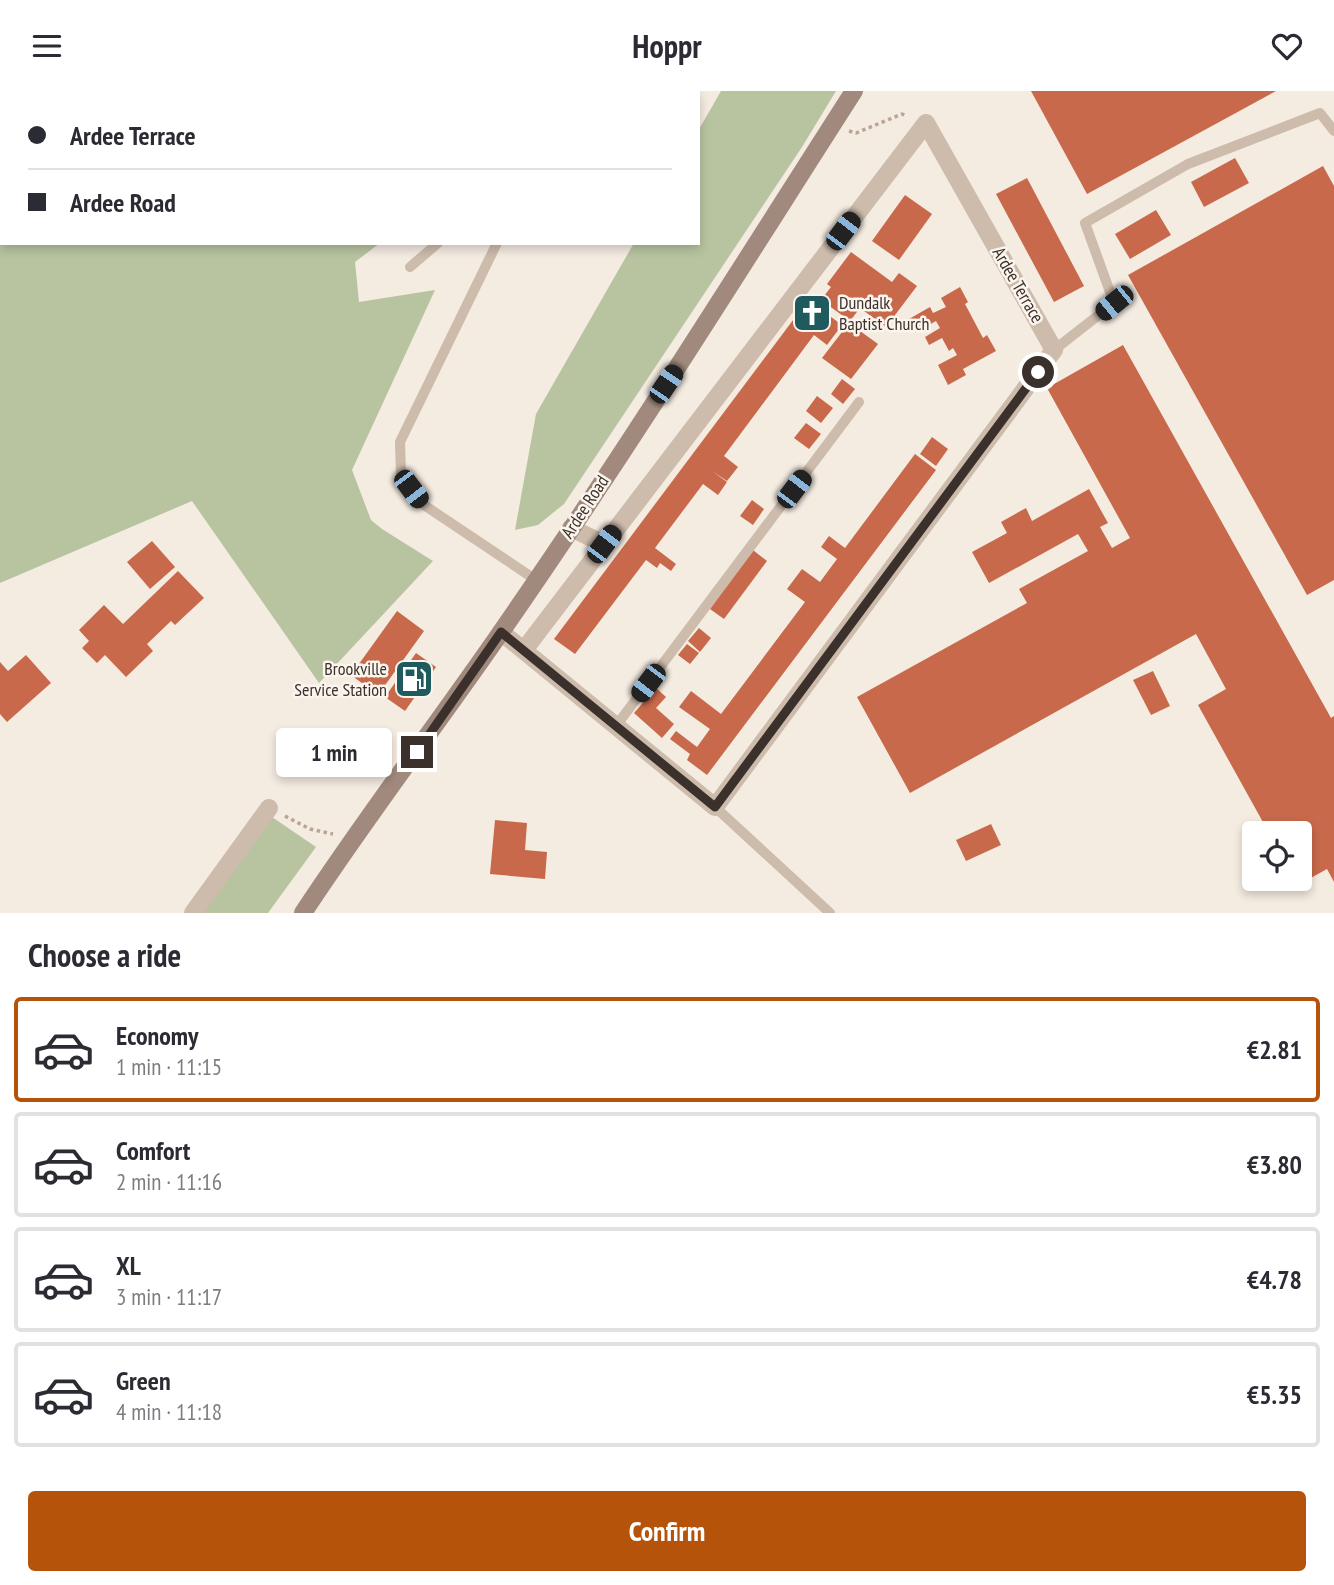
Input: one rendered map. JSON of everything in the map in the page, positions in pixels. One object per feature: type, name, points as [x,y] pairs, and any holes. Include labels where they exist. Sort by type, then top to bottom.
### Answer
[{"type":"main road","name":"Ardee Road","points":[[303,913],[571,528],[854,91]]},
{"type":"street","name":"Ardee Terrace","points":[[926,123],[1054,350]]},
{"type":"street","points":[[524,650],[926,123]]},
{"type":"street","points":[[501,632],[715,807],[1054,350]]},
{"type":"street","points":[[571,528],[604,544]]},
{"type":"street","points":[[193,913],[269,808]]},
{"type":"lane","points":[[1054,350],[1114,303],[1085,223],[1188,164],[1320,113],[1334,131]]},
{"type":"lane","points":[[410,267],[436,245]]},
{"type":"lane","points":[[496,245],[400,442],[401,476],[421,503],[536,580]]},
{"type":"lane","points":[[615,726],[859,402]]},
{"type":"lane","points":[[715,807],[830,913]]},
{"type":"path","points":[[832,126],[856,133],[902,114],[926,123]]},
{"type":"path","points":[[269,808],[310,829],[352,839]]},
{"type":"green space","points":[[721,91],[836,91],[802,147],[564,504],[538,525],[515,530],[536,414],[633,245],[700,245],[700,128]]},
{"type":"green space","points":[[0,245],[377,245],[355,262],[359,302],[435,290],[352,470],[371,520],[433,561],[319,683],[192,501],[0,583]]},
{"type":"green space","points":[[272,817],[316,847],[268,913],[203,913]]},
{"type":"building","points":[[1031,91],[1276,91],[1087,194]]},
{"type":"building","points":[[1235,158],[1249,183],[1204,207],[1191,182]]},
{"type":"building","points":[[1323,166],[1334,186],[1334,580],[1307,595],[1128,275]]},
{"type":"building","points":[[1027,178],[1084,286],[1054,302],[996,194]]},
{"type":"building","points":[[905,195],[932,214],[899,260],[872,241]]},
{"type":"building","points":[[1156,210],[1171,235],[1130,259],[1115,234]]},
{"type":"building","points":[[851,252],[892,282],[899,273],[917,286],[886,327],[860,308],[850,321],[821,300],[831,287],[827,284]]},
{"type":"building","points":[[960,287],[968,302],[965,304],[983,338],[987,335],[996,351],[963,369],[966,375],[948,385],[938,365],[957,355],[953,348],[949,351],[942,338],[929,345],[925,337],[940,328],[936,321],[916,332],[909,319],[930,307],[933,313],[946,307],[941,298]]},
{"type":"building","points":[[808,300],[842,325],[827,345],[814,335],[724,456],[738,467],[727,481],[712,471],[727,482],[718,495],[703,484],[655,548],[676,564],[671,571],[660,563],[657,568],[646,560],[575,654],[554,639]]},
{"type":"building","points":[[849,323],[878,344],[851,379],[822,358]]},
{"type":"building","points":[[1123,345],[1331,718],[1334,716],[1334,882],[1327,869],[1312,877],[1312,821],[1262,821],[1198,705],[1226,689],[1196,634],[910,793],[857,697],[1027,603],[1019,589],[1088,551],[1078,534],[989,583],[972,552],[1007,533],[1001,522],[1026,508],[1032,521],[1089,489],[1108,523],[1100,527],[1112,548],[1130,538],[1047,388]]},
{"type":"building","points":[[842,379],[855,389],[843,404],[831,394]]},
{"type":"building","points":[[817,396],[833,408],[821,423],[806,411]]},
{"type":"building","points":[[806,423],[821,434],[809,449],[794,438]]},
{"type":"building","points":[[932,437],[948,449],[936,466],[920,454]]},
{"type":"building","points":[[915,454],[936,470],[707,775],[687,760],[690,754],[670,739],[676,731],[697,747],[710,729],[679,707],[691,691],[721,714],[805,602],[787,589],[802,569],[820,582],[837,559],[821,547],[829,536],[845,548]]},
{"type":"building","points":[[752,500],[764,509],[753,525],[740,516]]},
{"type":"building","points":[[152,541],[175,567],[150,589],[127,562]]},
{"type":"building","points":[[753,550],[767,561],[724,619],[710,609]]},
{"type":"building","points":[[178,571],[204,598],[175,625],[171,621],[147,644],[153,651],[126,677],[105,655],[97,663],[82,648],[89,641],[79,630],[104,605],[123,624]]},
{"type":"building","points":[[397,611],[424,631],[378,695],[351,675]]},
{"type":"building","points":[[699,628],[711,638],[700,652],[688,641]]},
{"type":"building","points":[[687,644],[699,653],[690,664],[678,655]]},
{"type":"building","points":[[416,653],[436,667],[405,711],[385,697]]},
{"type":"building","points":[[26,655],[51,683],[7,722],[0,714],[0,662],[8,671]]},
{"type":"building","points":[[1153,671],[1170,706],[1151,715],[1133,680]]},
{"type":"building","points":[[656,688],[666,697],[656,708],[674,724],[662,738],[634,713]]},
{"type":"building","points":[[495,820],[527,823],[525,850],[547,852],[545,879],[490,874]]},
{"type":"building","points":[[991,824],[1001,845],[966,861],[956,840]]},
{"type":"place","name":"Dundalk Baptist Church","points":[[812,313]]},
{"type":"place","name":"Brookville Service Station","points":[[414,679]]},
{"type":"route","points":[[417,752],[501,632],[715,807],[1038,372]]}]
